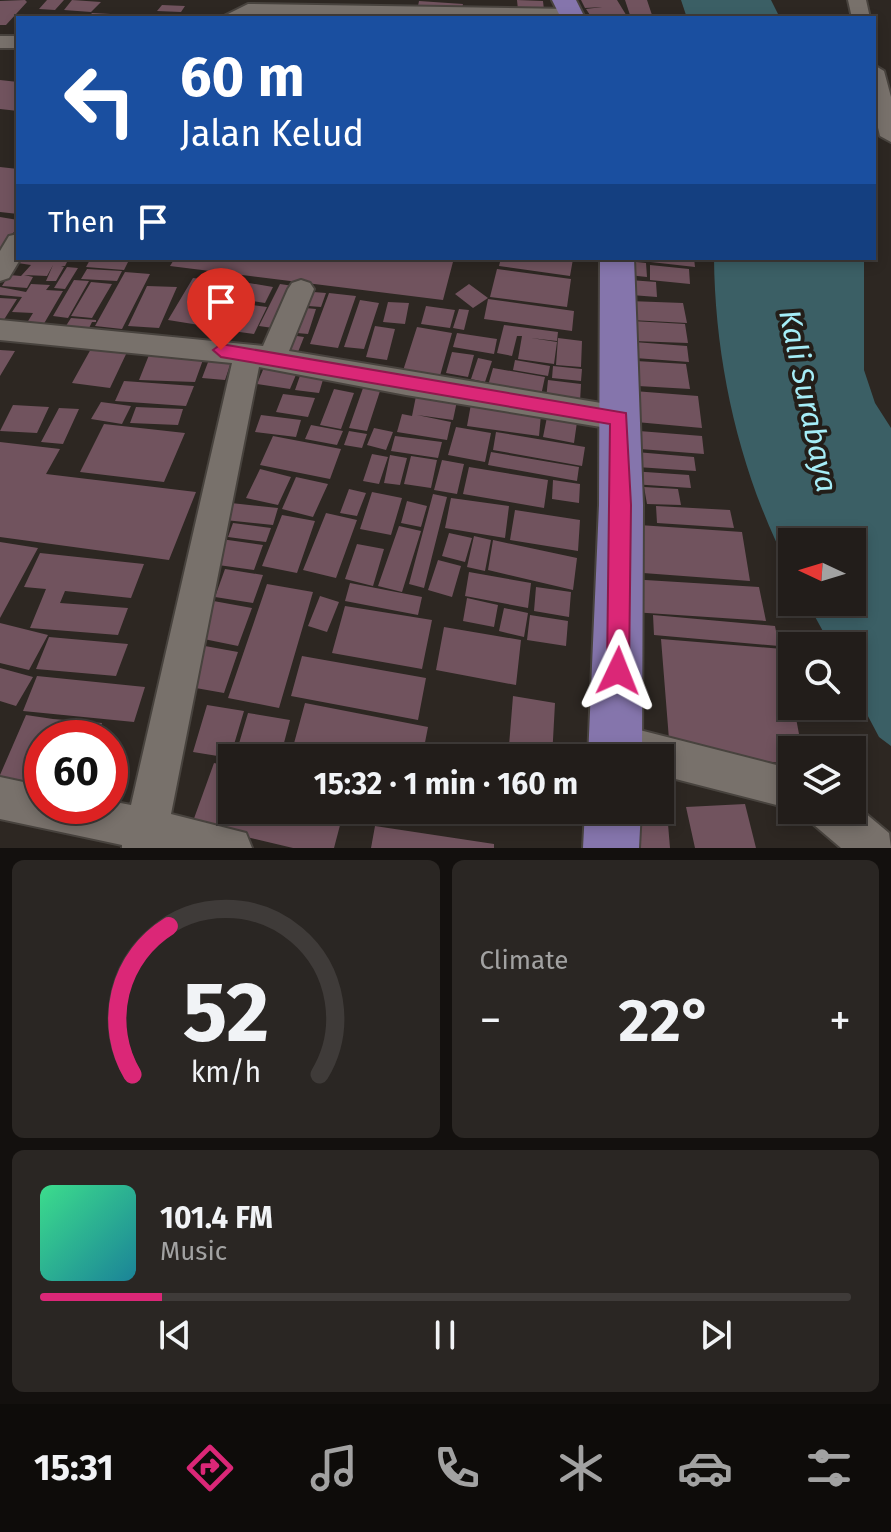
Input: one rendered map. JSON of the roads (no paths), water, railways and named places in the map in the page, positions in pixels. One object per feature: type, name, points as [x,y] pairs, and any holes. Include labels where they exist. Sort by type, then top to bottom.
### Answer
[{"type":"main road","points":[[616,744],[621,505],[617,260]]},
{"type":"main road","points":[[611,848],[612,824]]},
{"type":"street","points":[[233,16],[248,9],[569,11]]},
{"type":"street","points":[[876,78],[890,125]]},
{"type":"street","points":[[0,272],[16,245]]},
{"type":"street","points":[[144,838],[260,356],[301,289]]},
{"type":"street","points":[[0,330],[260,356],[619,418]]},
{"type":"street","points":[[674,764],[778,786]]},
{"type":"street","points":[[0,798],[144,838],[231,848]]},
{"type":"street","points":[[846,824],[874,848]]},
{"type":"water","points":[[681,0],[771,0],[779,16],[686,16]]},
{"type":"water","name":"Kali Surabaya","points":[[714,260],[864,260],[864,370],[875,403],[891,428],[891,746],[879,737],[866,712],[866,632],[823,632],[815,616],[866,616],[866,528],[778,528],[778,545],[745,460],[719,339]]}]
